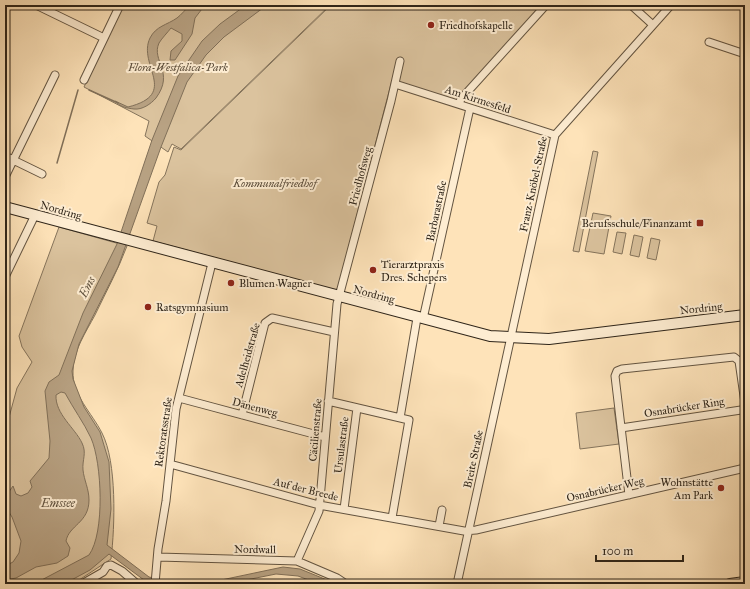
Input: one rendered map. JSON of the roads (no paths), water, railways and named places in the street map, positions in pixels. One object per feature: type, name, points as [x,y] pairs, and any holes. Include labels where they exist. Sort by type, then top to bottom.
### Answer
[{"type":"main road","name":"Nordring","points":[[5,207],[484,335],[512,338],[549,339],[745,315]]},
{"type":"main road","points":[[730,584],[745,582]]},
{"type":"street","points":[[36,5],[104,38]]},
{"type":"street","points":[[84,80],[120,5]]},
{"type":"street","points":[[459,104],[461,98],[546,5]]},
{"type":"street","points":[[631,5],[653,25]]},
{"type":"street","name":"Franz-Knöbel-Straße","points":[[512,338],[555,135],[671,5]]},
{"type":"street","points":[[709,42],[745,54]]},
{"type":"street","name":"Friedhofsweg","points":[[339,297],[400,61]]},
{"type":"street","points":[[5,176],[55,75]]},
{"type":"street","name":"Am Kirmesfeld","points":[[395,84],[555,135]]},
{"type":"street","name":"Barbarastraße","points":[[400,418],[420,318],[470,108]]},
{"type":"street","points":[[5,156],[42,174]]},
{"type":"street","points":[[5,277],[34,215]]},
{"type":"street","name":"Rektoratsstraße","points":[[155,581],[170,464],[173,428],[212,263]]},
{"type":"street","name":"Cäcilienstraße","points":[[297,561],[319,511],[334,332],[339,297]]},
{"type":"street","name":"Adelheidstraße","points":[[242,415],[265,323],[272,318],[334,332]]},
{"type":"street","name":"Breite Straße","points":[[458,584],[512,338]]},
{"type":"street","name":"Osnabrücker Ring","points":[[622,428],[741,410],[744,408],[745,403],[739,361],[734,357],[615,369],[629,495]]},
{"type":"street","name":"Dänenweg","points":[[179,398],[325,437]]},
{"type":"street","name":"Ursulastraße","points":[[328,402],[400,418]]},
{"type":"street","name":"Ursulastraße","points":[[344,509],[357,408]]},
{"type":"street","points":[[392,518],[409,420],[400,418]]},
{"type":"street","name":"Auf der Breede","points":[[170,464],[319,505],[469,530]]},
{"type":"street","name":"Osnabrücker Weg","points":[[469,530],[745,468]]},
{"type":"street","points":[[439,526],[442,510]]},
{"type":"street","name":"Nordwall","points":[[158,557],[297,561],[337,578],[346,584]]},
{"type":"street","points":[[82,584],[104,572],[107,566],[114,567],[137,584]]},
{"type":"water","points":[[190,5],[205,5],[195,18],[192,34],[175,60],[170,60],[171,51],[182,41],[182,34],[171,28],[159,43],[157,49],[163,74],[163,81],[156,98],[140,109],[128,108],[119,105],[115,101],[128,107],[143,101],[152,95],[154,78],[148,58],[147,48],[150,38],[155,31],[177,18]]},
{"type":"water","name":"Emssee","points":[[246,5],[267,5],[224,37],[206,55],[187,82],[161,147],[118,267],[79,344],[72,371],[73,379],[84,407],[100,432],[109,462],[111,509],[107,545],[149,577],[163,580],[207,583],[283,567],[300,569],[337,584],[319,584],[298,576],[276,574],[226,584],[153,584],[148,583],[109,554],[90,570],[64,584],[34,584],[89,555],[98,531],[100,498],[98,464],[95,449],[82,421],[65,393],[61,392],[56,395],[59,408],[62,415],[79,437],[83,447],[83,470],[89,496],[88,508],[83,519],[68,536],[66,541],[70,548],[68,556],[57,563],[36,567],[16,578],[5,580],[5,566],[13,562],[19,553],[21,541],[12,517],[5,506],[6,496],[13,486],[16,494],[21,496],[28,493],[32,487],[30,481],[49,458],[50,441],[45,391],[49,382],[59,375],[83,313],[117,244],[152,140],[178,76],[202,41],[220,24]]},
{"type":"waterway","points":[[57,163],[78,90]]},
{"type":"waterway","points":[[89,90],[118,103]]},
{"type":"place","name":"Friedhofskapelle","points":[[431,25]]},
{"type":"place","name":"Berufsschule/Finanzamt","points":[[700,223]]},
{"type":"place","name":"Tierarztpraxis Dres. Schepers","points":[[373,270]]},
{"type":"place","name":"Blumen Wagner","points":[[231,283]]},
{"type":"place","name":"Ratsgymnasium","points":[[148,307]]},
{"type":"place","name":"Wohnstätte Am Park","points":[[721,488]]},
{"type":"park label","name":"Flora-Westfalica-Park","points":[[178,67]]},
{"type":"park label","name":"Kommunalfriedhof","points":[[275,183]]},
{"type":"water label","name":"Ems","points":[[87,287]]}]
